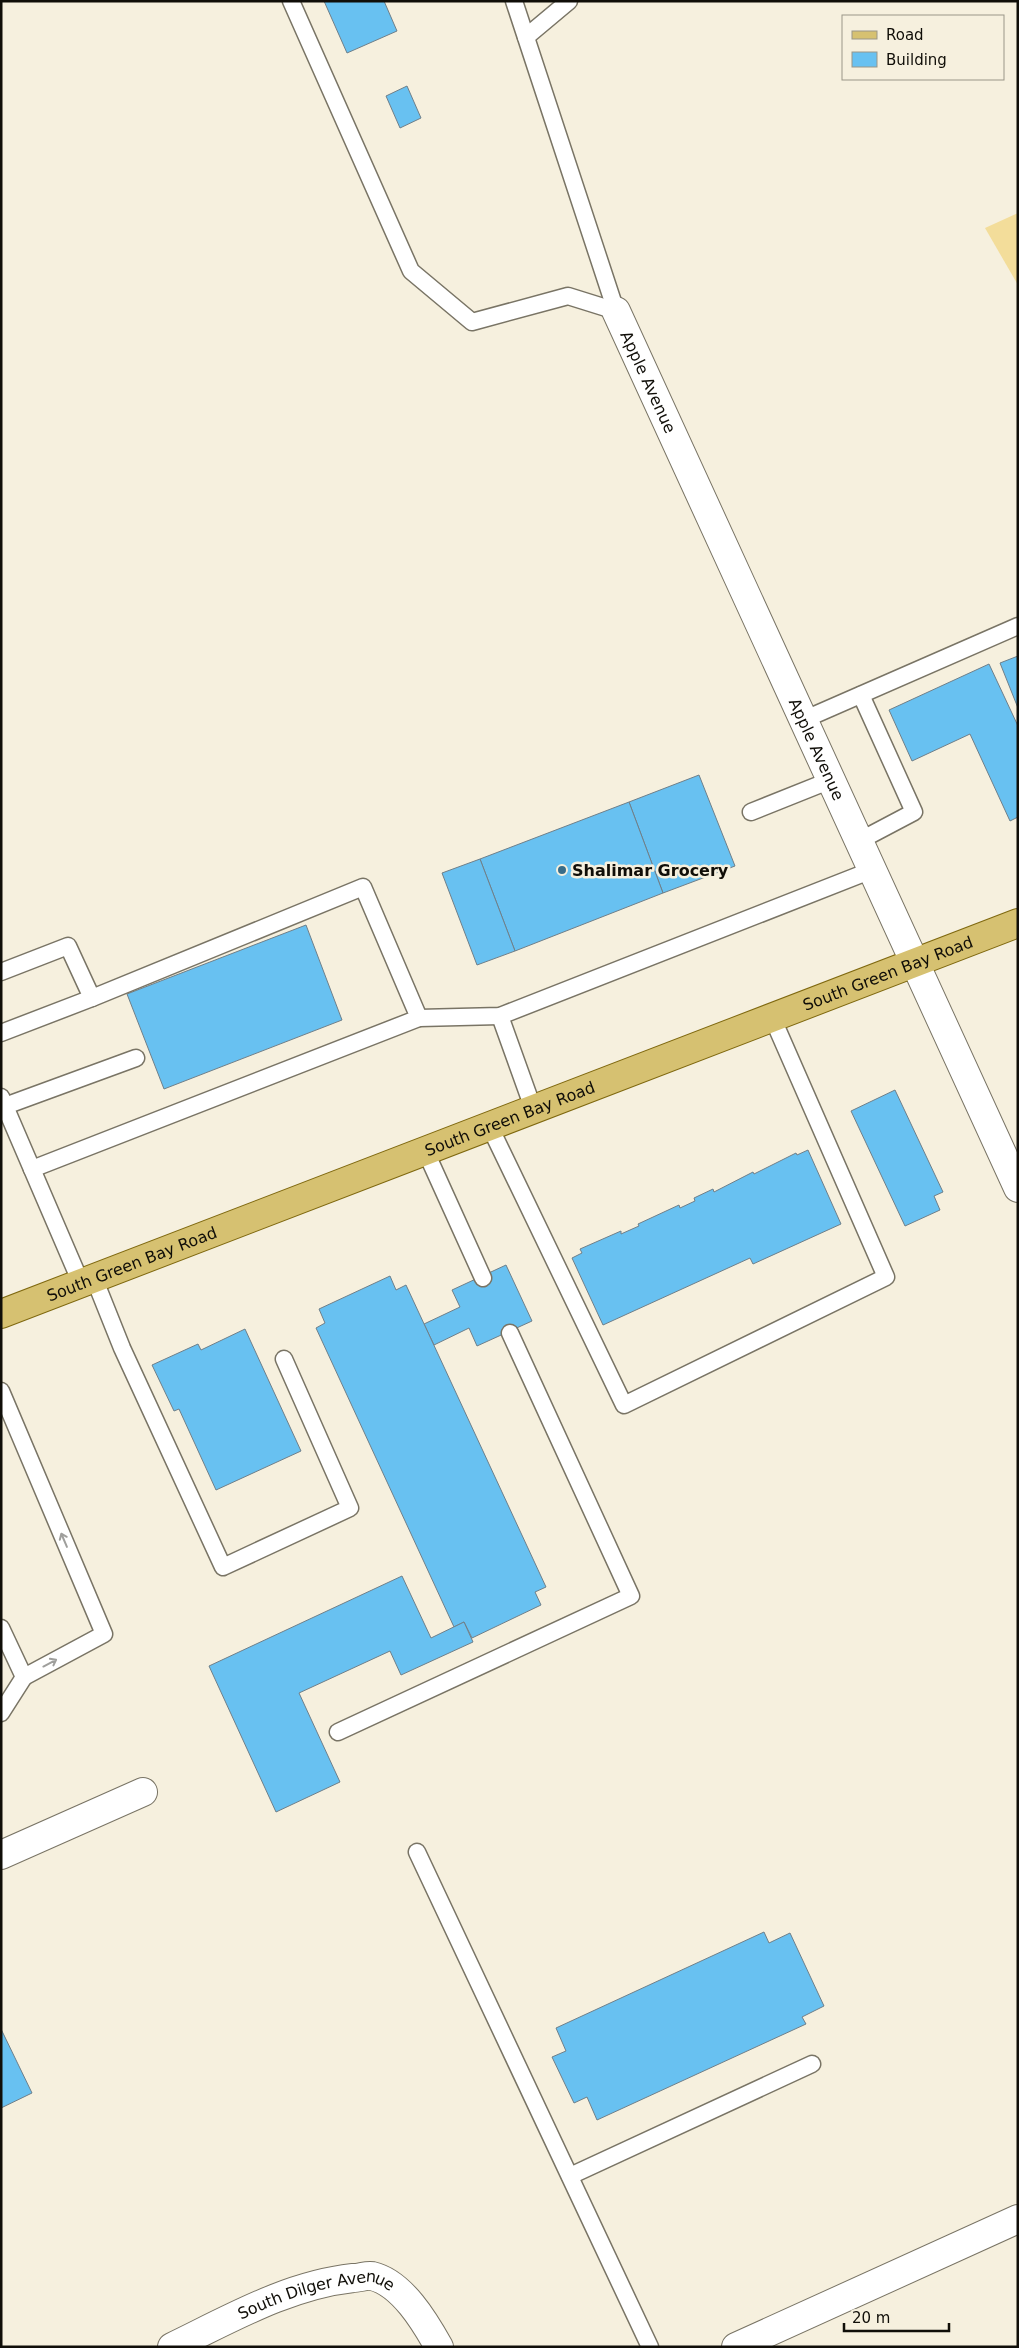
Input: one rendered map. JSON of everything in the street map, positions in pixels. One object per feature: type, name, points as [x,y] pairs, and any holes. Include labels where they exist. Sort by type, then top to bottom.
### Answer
[{"type":"main road","name":"South Green Bay Road","points":[[1,1314],[1018,923]]},
{"type":"street","name":"Apple Avenue","points":[[616,311],[1018,1188]]},
{"type":"street","points":[[1,1855],[143,1792]]},
{"type":"street","points":[[736,2347],[1018,2218]]},
{"type":"street","name":"South Dilger Avenue","points":[[172,2347],[292,2290],[336,2280],[372,2276],[397,2289],[423,2319],[439,2347]]},
{"type":"lane","points":[[291,1],[411,271],[472,322],[568,296],[616,311]]},
{"type":"lane","points":[[514,1],[616,311]]},
{"type":"lane","points":[[526,37],[569,1]]},
{"type":"lane","points":[[804,720],[1018,626]]},
{"type":"lane","points":[[859,841],[914,812],[861,695]]},
{"type":"lane","points":[[751,812],[831,780]]},
{"type":"lane","points":[[32,1169],[419,1018],[500,1016],[872,870]]},
{"type":"lane","points":[[1,1033],[92,998],[363,887],[419,1018]]},
{"type":"lane","points":[[1,972],[68,946],[92,998]]},
{"type":"lane","points":[[500,1016],[534,1108]]},
{"type":"lane","points":[[489,1125],[624,1405],[886,1277],[772,1017]]},
{"type":"lane","points":[[136,1058],[3,1101],[32,1169],[124,1351],[223,1567],[350,1508],[284,1359]]},
{"type":"lane","points":[[425,1150],[483,1278]]},
{"type":"lane","points":[[338,1732],[631,1596],[510,1333]]},
{"type":"lane","points":[[1,1391],[104,1634],[24,1677],[1,1713]]},
{"type":"lane","points":[[1,1628],[24,1677]]},
{"type":"lane","points":[[417,1852],[650,2347]]},
{"type":"lane","points":[[570,2176],[812,2064]]},
{"type":"shaded area","points":[[1018,213],[1018,285],[985,228]]},
{"type":"building","points":[[324,1],[384,1],[397,31],[347,53]]},
{"type":"building","points":[[407,86],[421,118],[400,128],[386,96]]},
{"type":"building","points":[[1018,656],[1018,708],[1000,663]]},
{"type":"building","points":[[989,664],[1018,726],[1018,817],[1010,821],[970,734],[912,761],[889,710]]},
{"type":"building","points":[[699,775],[735,866],[663,893],[629,802]]},
{"type":"building","points":[[629,802],[663,893],[515,951],[480,859]]},
{"type":"building","points":[[480,859],[515,951],[477,965],[442,873]]},
{"type":"building","points":[[306,925],[342,1020],[164,1089],[127,994]]},
{"type":"building","points":[[895,1090],[943,1192],[934,1196],[940,1210],[905,1226],[851,1111]]},
{"type":"building","points":[[808,1150],[841,1224],[753,1264],[750,1258],[603,1325],[572,1258],[582,1253],[580,1249],[621,1231],[621,1234],[679,1205],[680,1208],[695,1201],[694,1198],[713,1189],[714,1192],[753,1172],[754,1174],[796,1153],[797,1155]]},
{"type":"building","points":[[506,1265],[532,1321],[477,1346],[469,1328],[434,1345],[424,1324],[460,1307],[452,1290]]},
{"type":"building","points":[[390,1276],[396,1290],[406,1285],[546,1587],[535,1592],[541,1605],[472,1638],[464,1622],[454,1627],[316,1328],[325,1323],[319,1309]]},
{"type":"building","points":[[245,1329],[301,1451],[216,1490],[179,1409],[174,1411],[152,1365],[198,1344],[201,1350]]},
{"type":"building","points":[[402,1576],[431,1638],[464,1622],[473,1642],[401,1675],[390,1651],[299,1693],[340,1782],[276,1812],[209,1666]]},
{"type":"building","points":[[764,1932],[769,1943],[790,1933],[824,2006],[802,2017],[806,2024],[597,2120],[587,2097],[574,2103],[552,2057],[566,2051],[556,2028]]},
{"type":"building","points":[[1,2029],[32,2093],[1,2108]]},
{"type":"place","name":"Shalimar Grocery","points":[[562,870]]}]
